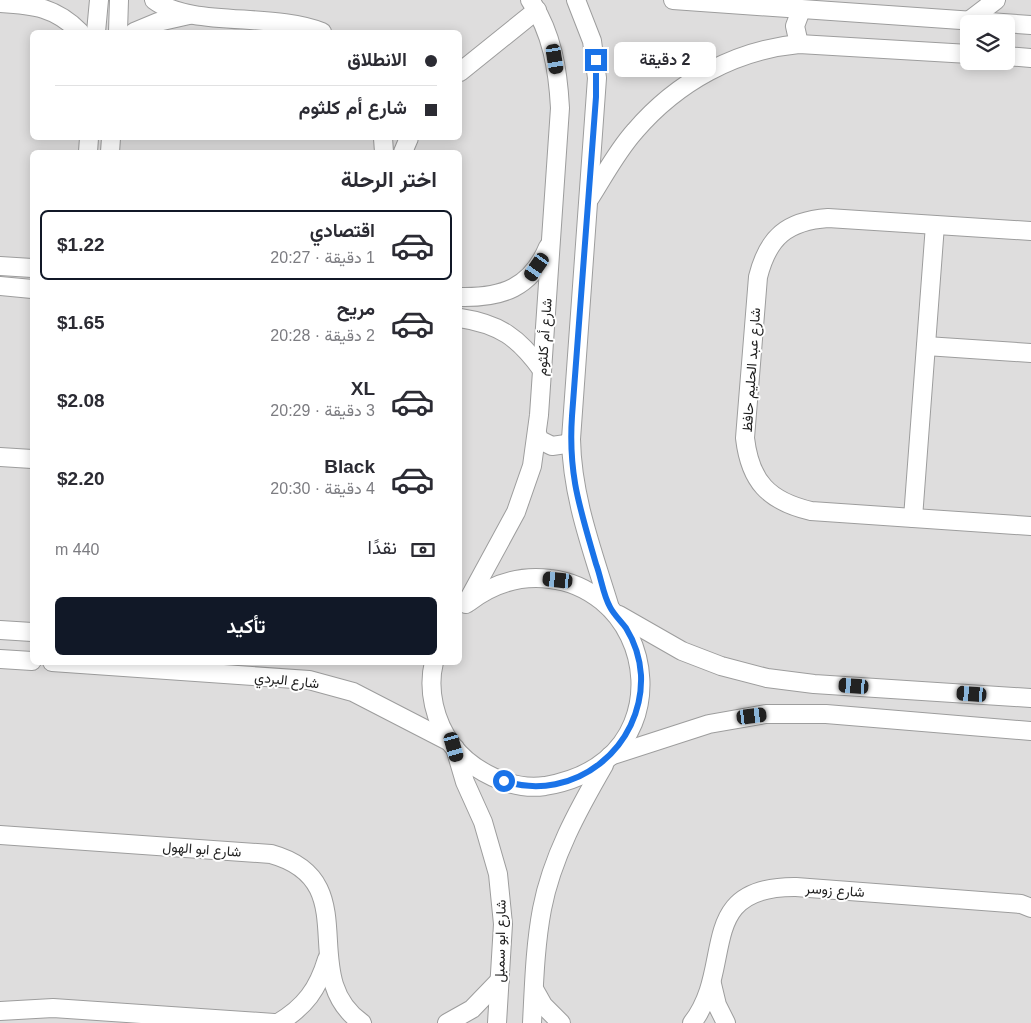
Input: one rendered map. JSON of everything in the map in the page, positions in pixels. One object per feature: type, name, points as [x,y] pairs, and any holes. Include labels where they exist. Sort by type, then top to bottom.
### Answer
[{"type":"street","points":[[36,5],[53,0]]},
{"type":"street","points":[[96,30],[98,0]]},
{"type":"street","points":[[118,30],[120,0]]},
{"type":"street","points":[[154,0],[174,10],[192,14],[276,21],[299,24],[316,30]]},
{"type":"street","points":[[532,1023],[537,938],[551,876],[575,818],[608,758],[624,739],[635,718],[640,696],[641,674],[634,644],[627,630],[612,610],[575,493],[571,466],[571,439],[589,201],[596,69],[592,41],[576,0]]},
{"type":"street","points":[[673,0],[960,19]]},
{"type":"street","points":[[976,15],[996,0]]},
{"type":"street","points":[[0,3],[36,5],[54,12],[78,30]]},
{"type":"street","points":[[462,70],[534,5]]},
{"type":"street","name":"شارع أم كلثوم","points":[[463,607],[516,512],[532,466],[537,434],[560,108],[559,83],[553,51],[534,5]]},
{"type":"street","points":[[799,44],[795,26],[801,10]]},
{"type":"street","points":[[139,30],[158,22],[192,14]]},
{"type":"street","points":[[1015,23],[1031,24]]},
{"type":"street","points":[[589,201],[634,132],[654,111],[676,92],[719,66],[738,57],[778,46],[799,44],[960,53]]},
{"type":"street","points":[[1015,57],[1031,58]]},
{"type":"street","name":"شارع عبد الحليم حافظ","points":[[1031,231],[828,218],[808,220],[789,227],[774,240],[763,258],[758,277],[745,438],[748,459],[756,479],[771,495],[790,506],[811,512],[1031,526]]},
{"type":"street","points":[[913,518],[935,225]]},
{"type":"street","points":[[462,297],[498,295],[516,288],[531,275],[543,258],[551,240]]},
{"type":"street","points":[[0,266],[30,268]]},
{"type":"street","points":[[0,286],[30,288]]},
{"type":"street","points":[[462,318],[495,326],[514,338],[530,353],[542,370]]},
{"type":"street","points":[[926,346],[1031,353]]},
{"type":"street","points":[[537,434],[540,440],[552,446],[566,444],[571,439]]},
{"type":"street","points":[[0,457],[30,460]]},
{"type":"street","points":[[463,607],[482,592],[500,584],[519,579],[539,578],[558,580],[577,586],[595,595],[612,610],[682,651],[721,666],[767,678],[814,684],[1031,698]]},
{"type":"street","points":[[0,630],[30,632]]},
{"type":"street","points":[[0,659],[30,661]]},
{"type":"street","name":"شارع البردي","points":[[100,665],[309,680],[353,692],[452,744]]},
{"type":"street","points":[[434,665],[432,696],[438,720],[452,744],[472,764],[493,777],[516,784],[540,787],[564,783],[587,774],[608,758],[709,724],[766,714],[826,714],[1031,731]]},
{"type":"street","name":"شارع ابو سمبل","points":[[452,744],[464,782],[483,822],[498,874],[503,924],[497,1023]]},
{"type":"street","name":"شارع ابو الهول","points":[[0,835],[271,854],[287,858],[308,873],[322,894],[328,931],[327,958],[321,978],[310,997],[295,1012],[276,1023]]},
{"type":"street","name":"شارع زوسر","points":[[692,1023],[704,1003],[712,984],[718,945],[724,925],[731,912],[747,897],[767,888],[796,887],[1028,905]]},
{"type":"street","name":"شارع ابو الهول","points":[[327,958],[337,995],[347,1011],[362,1023]]},
{"type":"street","points":[[447,1023],[472,1008],[500,980]]},
{"type":"street","name":"شارع زوسر","points":[[712,984],[717,1005],[726,1023]]},
{"type":"street","points":[[534,989],[543,1004],[561,1023]]},
{"type":"street","points":[[0,1011],[52,1008],[276,1023]]},
{"type":"shaded area","points":[[0,0],[1031,0],[1031,1023],[0,1023]]},
{"type":"route","points":[[504,781],[540,787],[564,783],[587,774],[607,760],[624,739],[635,718],[640,696],[641,674],[636,651],[627,630],[610,608],[575,493],[571,466],[572,416],[596,97],[596,60]]}]
